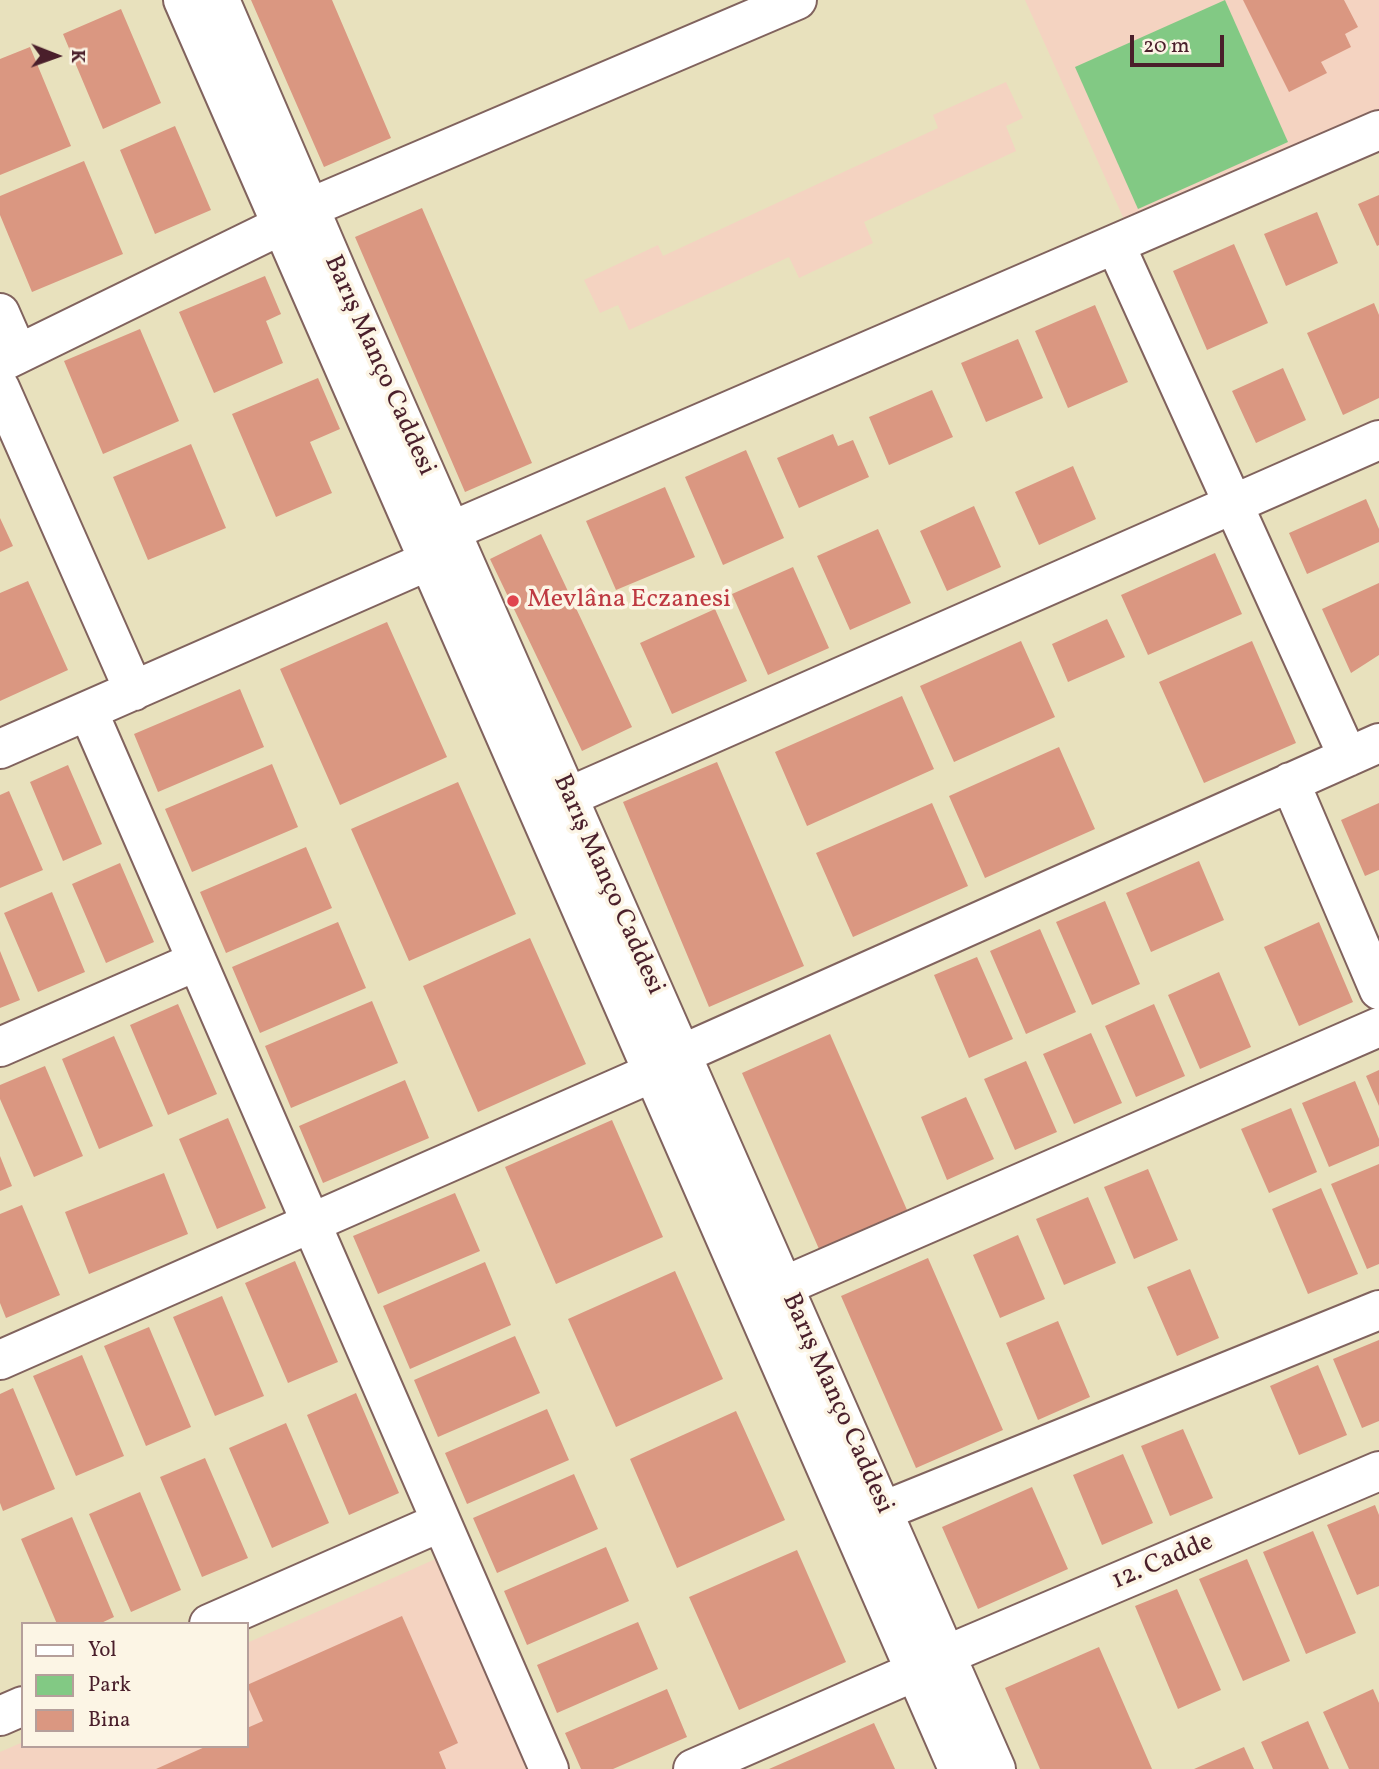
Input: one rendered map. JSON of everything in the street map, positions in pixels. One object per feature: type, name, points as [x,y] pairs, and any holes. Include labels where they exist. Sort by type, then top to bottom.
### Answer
[{"type":"street","name":"Barış Manço Caddesi","points":[[183,0],[295,217],[450,531],[568,797],[668,1063],[784,1286],[883,1511],[931,1663],[958,1769]]},
{"type":"street","name":"Barış Manço Caddesi","points":[[220,0],[295,217],[428,561],[668,1063],[931,1663],[996,1769]]},
{"type":"street","points":[[0,313],[9,358],[295,217],[727,13],[797,0]]},
{"type":"street","points":[[450,531],[1379,130]]},
{"type":"street","points":[[0,1360],[1363,750],[1233,504],[1115,244]]},
{"type":"street","points":[[0,387],[134,691]]},
{"type":"street","points":[[568,797],[1379,440]]},
{"type":"street","points":[[0,750],[428,561]]},
{"type":"street","points":[[88,711],[549,1769]]},
{"type":"street","points":[[1290,782],[1379,990]]},
{"type":"street","points":[[0,1047],[197,961]]},
{"type":"street","points":[[784,1286],[1379,1027]]},
{"type":"street","points":[[883,1511],[1379,1310]]},
{"type":"street","name":"12. Cadde","points":[[693,1769],[931,1663],[1379,1471]]},
{"type":"street","points":[[214,1622],[441,1522]]},
{"type":"street","points":[[0,1716],[21,1707]]},
{"type":"shaded area","points":[[1025,0],[1379,0],[1379,111],[1127,226]]},
{"type":"shaded area","points":[[1006,82],[1023,118],[1006,126],[1016,151],[864,222],[873,243],[799,278],[789,257],[629,330],[618,305],[600,313],[584,280],[658,245],[663,256],[938,128],[933,115]]},
{"type":"shaded area","points":[[440,1557],[533,1769],[0,1769],[0,1752],[21,1743],[21,1748],[248,1748],[248,1643]]},
{"type":"green space","points":[[1225,0],[1288,142],[1138,209],[1075,67]]},
{"type":"building","points":[[251,0],[332,0],[391,138],[324,167]]},
{"type":"building","points":[[1243,0],[1344,0],[1358,27],[1345,34],[1351,47],[1321,62],[1327,73],[1289,92]]},
{"type":"building","points":[[121,9],[161,103],[103,129],[63,34]]},
{"type":"building","points":[[30,47],[71,146],[0,175],[0,59]]},
{"type":"building","points":[[175,126],[211,210],[155,234],[120,150]]},
{"type":"building","points":[[84,161],[123,254],[32,292],[0,215],[0,196]]},
{"type":"building","points":[[1379,195],[1379,245],[1377,246],[1358,204]]},
{"type":"building","points":[[422,208],[532,463],[465,492],[355,237]]},
{"type":"building","points":[[1317,212],[1338,263],[1286,286],[1264,234]]},
{"type":"building","points":[[1234,244],[1268,323],[1207,350],[1173,271]]},
{"type":"building","points":[[265,276],[281,314],[266,321],[283,363],[214,393],[179,312]]},
{"type":"building","points":[[1374,303],[1379,315],[1379,398],[1343,415],[1307,333]]},
{"type":"building","points":[[1095,305],[1128,382],[1068,408],[1035,331]]},
{"type":"building","points":[[140,329],[179,421],[103,454],[64,361]]},
{"type":"building","points":[[1018,339],[1043,398],[986,422],[961,363]]},
{"type":"building","points":[[1283,368],[1306,420],[1256,443],[1232,391]]},
{"type":"building","points":[[318,378],[340,429],[310,442],[332,493],[276,517],[232,414]]},
{"type":"building","points":[[932,390],[953,437],[889,465],[869,417]]},
{"type":"building","points":[[833,434],[838,446],[853,440],[869,477],[799,508],[777,458]]},
{"type":"building","points":[[191,444],[226,528],[148,560],[113,477]]},
{"type":"building","points":[[746,450],[784,538],[723,565],[685,477]]},
{"type":"building","points":[[1073,466],[1096,519],[1039,545],[1015,492]]},
{"type":"building","points":[[665,487],[695,557],[616,590],[586,521]]},
{"type":"building","points":[[1366,499],[1379,529],[1379,542],[1307,574],[1289,533]]},
{"type":"building","points":[[974,506],[1001,567],[947,591],[920,531]]},
{"type":"building","points":[[0,518],[13,546],[0,552]]},
{"type":"building","points":[[878,529],[911,603],[850,630],[817,556]]},
{"type":"building","points":[[541,534],[632,727],[582,751],[490,559]]},
{"type":"building","points":[[1215,553],[1242,614],[1148,655],[1121,595]]},
{"type":"building","points":[[793,567],[829,648],[768,675],[732,594]]},
{"type":"building","points":[[28,581],[68,670],[0,701],[0,593]]},
{"type":"building","points":[[1379,583],[1379,655],[1351,673],[1322,609]]},
{"type":"building","points":[[715,609],[747,681],[672,714],[640,643]]},
{"type":"building","points":[[1107,619],[1125,657],[1068,682],[1052,644]]},
{"type":"building","points":[[387,622],[447,757],[340,805],[280,669]]},
{"type":"building","points":[[1021,641],[1055,717],[954,762],[920,686]]},
{"type":"building","points":[[1252,641],[1296,743],[1204,783],[1159,682]]},
{"type":"building","points":[[240,689],[264,747],[158,792],[134,734]]},
{"type":"building","points":[[902,696],[934,769],[807,826],[775,752]]},
{"type":"building","points":[[1059,747],[1095,829],[985,878],[949,796]]},
{"type":"building","points":[[717,762],[804,966],[709,1007],[623,802]]},
{"type":"building","points":[[272,764],[298,827],[192,872],[165,809]]},
{"type":"building","points":[[68,765],[102,844],[63,861],[30,782]]},
{"type":"building","points":[[458,782],[516,914],[409,961],[351,829]]},
{"type":"building","points":[[9,791],[43,870],[0,888],[0,795]]},
{"type":"building","points":[[932,803],[968,886],[853,937],[816,853]]},
{"type":"building","points":[[1379,803],[1379,870],[1365,876],[1341,820]]},
{"type":"building","points":[[306,847],[332,908],[226,953],[200,892]]},
{"type":"building","points":[[1199,861],[1224,920],[1151,952],[1126,893]]},
{"type":"building","points":[[120,863],[154,942],[106,963],[72,884]]},
{"type":"building","points":[[52,892],[85,972],[38,992],[4,913]]},
{"type":"building","points":[[1105,901],[1140,984],[1092,1005],[1056,922]]},
{"type":"building","points":[[338,922],[366,988],[260,1033],[232,967]]},
{"type":"building","points":[[1319,922],[1353,1002],[1299,1026],[1264,947]]},
{"type":"building","points":[[1040,929],[1076,1012],[1026,1034],[990,951]]},
{"type":"building","points":[[530,938],[586,1064],[478,1112],[423,986]]},
{"type":"building","points":[[0,951],[20,1000],[0,1008]]},
{"type":"building","points":[[977,957],[1013,1039],[969,1058],[934,975]]},
{"type":"building","points":[[1219,972],[1251,1047],[1200,1069],[1168,995]]},
{"type":"building","points":[[372,1001],[398,1063],[291,1108],[265,1046]]},
{"type":"building","points":[[178,1004],[217,1094],[168,1115],[130,1025]]},
{"type":"building","points":[[1154,1004],[1185,1076],[1136,1097],[1105,1026]]},
{"type":"building","points":[[1091,1033],[1122,1103],[1074,1124],[1043,1054]]},
{"type":"building","points":[[830,1034],[907,1210],[819,1249],[742,1073]]},
{"type":"building","points":[[114,1036],[153,1126],[99,1149],[62,1059]]},
{"type":"building","points":[[1026,1061],[1057,1132],[1015,1150],[984,1079]]},
{"type":"building","points":[[45,1066],[83,1156],[34,1177],[0,1099],[0,1085]]},
{"type":"building","points":[[1379,1070],[1379,1106],[1366,1076]]},
{"type":"building","points":[[405,1080],[429,1138],[323,1183],[299,1126]]},
{"type":"building","points":[[1355,1081],[1379,1139],[1379,1146],[1329,1167],[1302,1103]]},
{"type":"building","points":[[966,1097],[994,1159],[947,1180],[921,1117]]},
{"type":"building","points":[[1291,1108],[1317,1172],[1269,1193],[1241,1129]]},
{"type":"building","points":[[228,1118],[266,1208],[217,1229],[179,1139]]},
{"type":"building","points":[[612,1120],[663,1237],[556,1284],[505,1167]]},
{"type":"building","points":[[0,1156],[12,1186],[0,1191]]},
{"type":"building","points":[[1379,1164],[1379,1264],[1367,1269],[1331,1184]]},
{"type":"building","points":[[1148,1169],[1178,1240],[1134,1259],[1104,1187]]},
{"type":"building","points":[[164,1173],[188,1234],[89,1274],[65,1212]]},
{"type":"building","points":[[1321,1188],[1358,1274],[1308,1294],[1272,1209]]},
{"type":"building","points":[[455,1193],[480,1251],[378,1294],[353,1236]]},
{"type":"building","points":[[1088,1197],[1116,1263],[1064,1285],[1036,1219]]},
{"type":"building","points":[[22,1205],[60,1295],[6,1318],[0,1303],[0,1214]]},
{"type":"building","points":[[1018,1235],[1045,1299],[1000,1318],[973,1255]]},
{"type":"building","points":[[928,1258],[1003,1430],[916,1468],[841,1296]]},
{"type":"building","points":[[295,1261],[338,1362],[288,1383],[245,1283]]},
{"type":"building","points":[[485,1262],[511,1325],[410,1369],[383,1306]]},
{"type":"building","points":[[1190,1269],[1219,1338],[1177,1356],[1147,1287]]},
{"type":"building","points":[[675,1271],[723,1379],[616,1427],[568,1319]]},
{"type":"building","points":[[222,1296],[264,1396],[215,1416],[173,1317]]},
{"type":"building","points":[[1058,1321],[1090,1397],[1038,1420],[1006,1343]]},
{"type":"building","points":[[149,1327],[191,1427],[146,1446],[104,1346]]},
{"type":"building","points":[[515,1336],[540,1393],[438,1437],[414,1380]]},
{"type":"building","points":[[1379,1340],[1379,1421],[1362,1428],[1333,1359]]},
{"type":"building","points":[[82,1355],[124,1456],[76,1476],[33,1376]]},
{"type":"building","points":[[1318,1365],[1347,1435],[1299,1455],[1270,1386]]},
{"type":"building","points":[[13,1388],[55,1489],[3,1511],[0,1503],[0,1394]]},
{"type":"building","points":[[356,1393],[399,1493],[349,1515],[307,1415]]},
{"type":"building","points":[[547,1409],[569,1460],[467,1504],[445,1453]]},
{"type":"building","points":[[736,1411],[785,1520],[677,1568],[630,1459]]},
{"type":"building","points":[[286,1423],[329,1523],[272,1548],[229,1448]]},
{"type":"building","points":[[1183,1429],[1213,1498],[1170,1516],[1141,1446]]},
{"type":"building","points":[[1123,1454],[1153,1523],[1102,1545],[1073,1475]]},
{"type":"building","points":[[205,1458],[248,1558],[202,1577],[160,1477]]},
{"type":"building","points":[[574,1474],[598,1529],[497,1573],[473,1518]]},
{"type":"building","points":[[1032,1487],[1068,1569],[978,1609],[942,1527]]},
{"type":"building","points":[[140,1492],[181,1590],[131,1612],[89,1514]]},
{"type":"building","points":[[1375,1505],[1379,1515],[1379,1586],[1357,1595],[1327,1525]]},
{"type":"building","points":[[72,1517],[114,1617],[103,1622],[56,1622],[21,1539]]},
{"type":"building","points":[[1313,1531],[1356,1633],[1306,1654],[1263,1552]]},
{"type":"building","points":[[606,1547],[629,1601],[527,1645],[504,1591]]},
{"type":"building","points":[[797,1550],[846,1662],[739,1710],[689,1597]]},
{"type":"building","points":[[1247,1559],[1290,1661],[1243,1681],[1199,1579]]},
{"type":"building","points":[[1177,1589],[1221,1690],[1178,1709],[1135,1606]]},
{"type":"building","points":[[402,1616],[458,1743],[439,1752],[446,1769],[156,1769],[203,1748],[248,1748],[248,1728],[263,1721],[248,1685]]},
{"type":"building","points":[[638,1622],[658,1669],[557,1713],[537,1665]]},
{"type":"building","points":[[1099,1647],[1152,1769],[1040,1769],[1005,1688]]},
{"type":"building","points":[[667,1689],[687,1737],[613,1769],[581,1769],[565,1733]]},
{"type":"building","points":[[1373,1689],[1379,1703],[1379,1769],[1349,1769],[1323,1712]]},
{"type":"building","points":[[1308,1721],[1329,1769],[1273,1769],[1261,1742]]},
{"type":"building","points":[[874,1723],[895,1769],[769,1769]]},
{"type":"building","points":[[1244,1747],[1254,1769],[1194,1769]]},
{"type":"place","name":"Mevlâna Eczanesi","points":[[513,601]]}]
